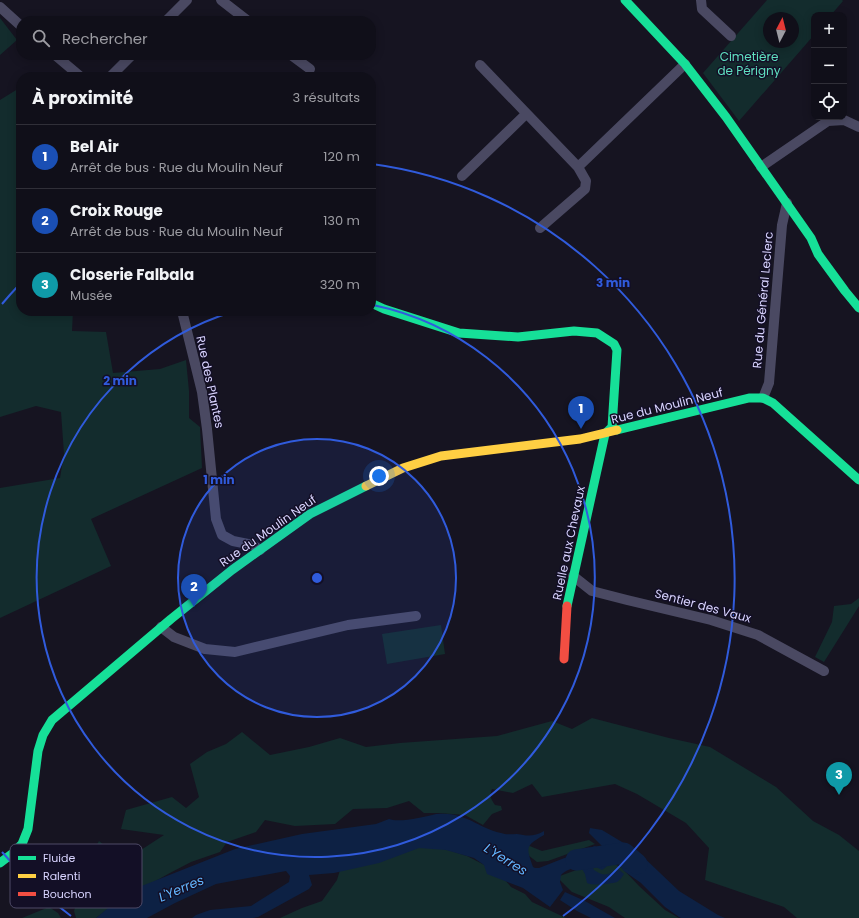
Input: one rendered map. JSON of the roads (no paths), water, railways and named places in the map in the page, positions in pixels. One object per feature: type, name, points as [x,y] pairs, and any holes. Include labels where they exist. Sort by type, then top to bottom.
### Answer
[{"type":"street","points":[[171,16],[187,0]]},
{"type":"street","points":[[221,0],[242,16]]},
{"type":"street","points":[[626,0],[684,64],[726,117],[811,238],[818,254],[859,308]]},
{"type":"street","points":[[701,0],[702,9],[731,36]]},
{"type":"street","points":[[0,7],[16,21]]},
{"type":"street","points":[[61,60],[75,72]]},
{"type":"street","points":[[115,72],[127,60]]},
{"type":"street","points":[[298,60],[310,69]]},
{"type":"street","points":[[578,167],[684,64]]},
{"type":"street","points":[[480,65],[578,167],[586,181],[585,189],[540,228]]},
{"type":"street","points":[[462,176],[526,114]]},
{"type":"street","points":[[761,167],[828,121],[844,120],[859,127]]},
{"type":"street","name":"Rue du Général Leclerc","points":[[764,398],[769,383],[782,225],[787,203]]},
{"type":"street","name":"Ruelle aux Chevaux","points":[[376,305],[459,333],[518,337],[574,330],[597,333],[614,344],[617,350],[612,427],[605,434],[567,604],[564,660]]},
{"type":"street","name":"Rue des Plantes","points":[[183,316],[202,392],[216,519],[222,534],[233,541],[253,545],[260,550]]},
{"type":"street","name":"Rue du Moulin Neuf","points":[[22,844],[28,829],[38,751],[43,735],[52,720],[193,600],[310,514],[403,468],[441,456],[580,439],[749,398],[764,398]]},
{"type":"street","points":[[764,398],[774,403],[859,480]]},
{"type":"street","name":"Sentier des Vaux","points":[[573,576],[592,591],[711,620],[758,634],[824,671]]},
{"type":"street","points":[[161,627],[174,637],[205,649],[235,652],[348,625],[416,616]]},
{"type":"street","points":[[0,859],[10,854]]},
{"type":"street","name":"Rue du Moulin Neuf","points":[[0,863],[10,855]]},
{"type":"water","points":[[436,814],[455,815],[505,834],[530,836],[544,831],[544,835],[530,845],[528,851],[533,867],[539,868],[595,846],[611,862],[602,870],[594,866],[594,870],[601,874],[606,874],[618,869],[624,874],[617,882],[593,884],[587,883],[582,869],[576,868],[568,870],[561,875],[560,882],[563,890],[550,907],[523,888],[487,874],[484,865],[474,858],[446,850],[419,848],[379,863],[334,873],[309,875],[312,885],[309,889],[258,917],[192,918],[210,910],[251,906],[289,882],[290,876],[286,871],[216,884],[147,918],[96,918],[108,908],[142,908],[142,886],[235,849],[302,834],[376,824],[389,819],[405,820]]},
{"type":"water","points":[[590,828],[602,830],[637,851],[679,891],[725,918],[679,917],[665,907],[641,883],[624,871],[610,854],[589,833]]},
{"type":"water","points":[[565,892],[585,901],[615,918],[591,918],[577,911],[560,900]]},
{"type":"waterway","name":"L'Yerres","points":[[576,860],[624,853],[637,864]]},
{"type":"place","name":"Bel Air","points":[[581,429]]},
{"type":"place","name":"Croix Rouge","points":[[194,607]]},
{"type":"place","name":"Closerie Falbala","points":[[839,795]]},
{"type":"park label","name":"Cimetière de Périgny","points":[[749,64]]}]
